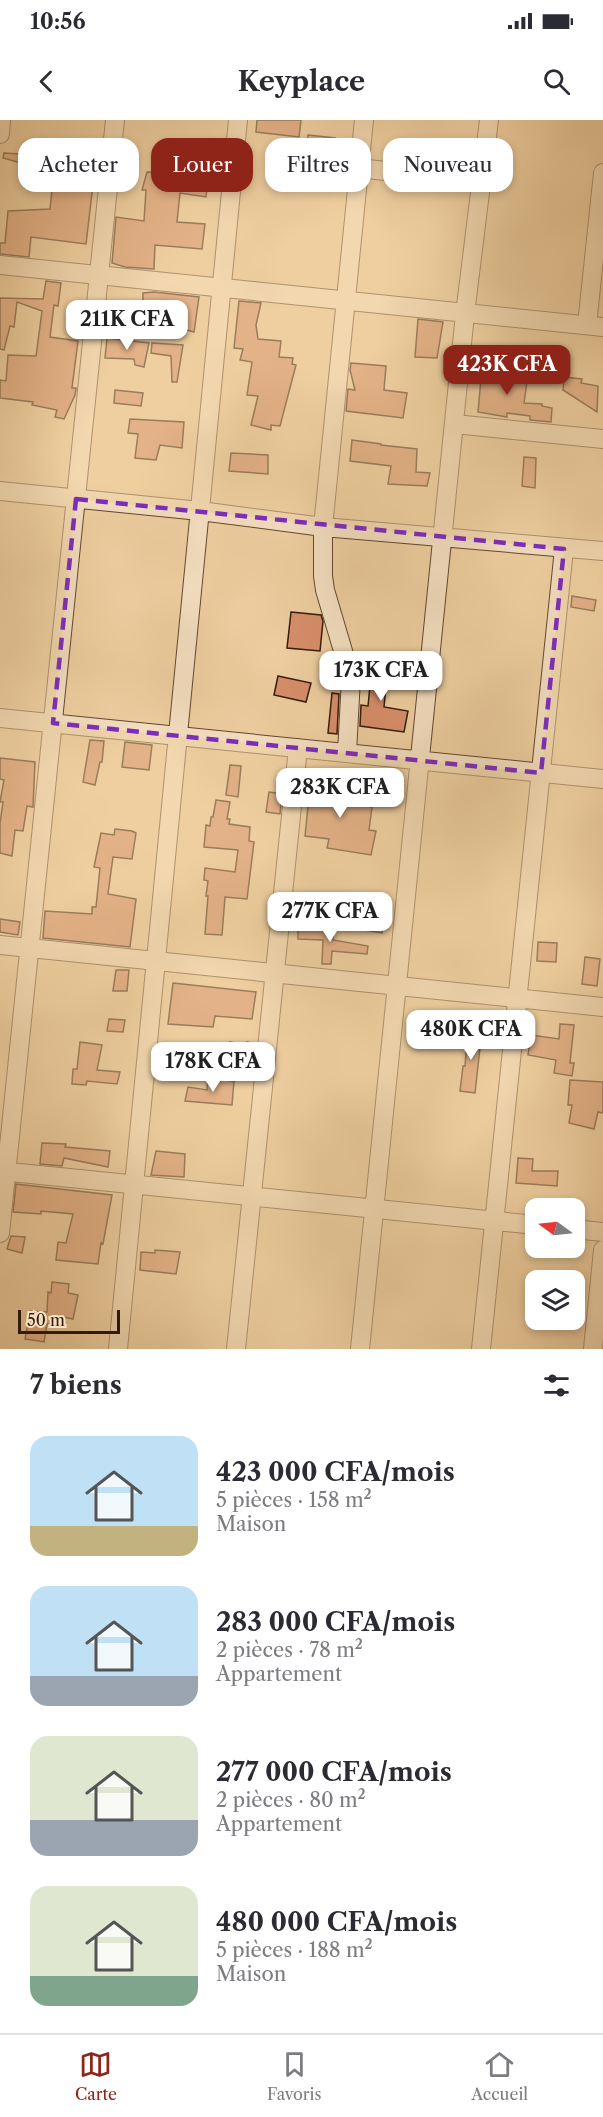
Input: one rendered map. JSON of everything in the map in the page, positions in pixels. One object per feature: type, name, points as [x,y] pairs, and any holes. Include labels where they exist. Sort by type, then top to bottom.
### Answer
[{"type":"street","points":[[0,134],[2,120]]},
{"type":"street","points":[[0,1233],[3,1171],[30,948],[115,120]]},
{"type":"street","points":[[118,1349],[238,120]]},
{"type":"street","points":[[362,138],[364,120]]},
{"type":"street","points":[[487,138],[489,120]]},
{"type":"street","points":[[0,265],[595,326],[603,172]]},
{"type":"street","points":[[347,753],[351,678],[325,590],[323,526],[356,192]]},
{"type":"street","points":[[360,1349],[465,314],[480,192]]},
{"type":"street","points":[[454,424],[603,439]]},
{"type":"street","points":[[0,491],[323,526],[603,551]]},
{"type":"street","points":[[481,1349],[564,549]]},
{"type":"street","points":[[0,718],[603,779]]},
{"type":"street","points":[[236,1349],[298,748]]},
{"type":"street","points":[[0,945],[603,1007]]},
{"type":"street","points":[[3,1171],[525,1224]]},
{"type":"street","points":[[585,1230],[603,1232]]},
{"type":"street","points":[[593,1349],[603,1250]]},
{"type":"highlighted area","points":[[76,499],[564,549],[541,773],[53,723]]},
{"type":"building","points":[[257,120],[301,120],[299,137],[256,132]]},
{"type":"building","points":[[308,135],[335,138],[308,138]]},
{"type":"building","points":[[4,153],[18,154],[18,162],[3,158]]},
{"type":"building","points":[[147,172],[151,172],[151,192],[207,192],[206,197],[180,193],[177,222],[205,224],[202,249],[155,245],[154,269],[125,267],[112,263],[116,217],[144,221],[146,190],[142,190]]},
{"type":"building","points":[[52,192],[92,192],[86,244],[31,237],[29,257],[0,254],[0,243],[5,243],[8,211],[50,209]]},
{"type":"building","points":[[46,281],[61,283],[58,306],[54,305],[50,337],[78,341],[72,388],[76,388],[75,395],[64,419],[55,417],[57,410],[32,405],[33,402],[0,398],[0,380],[6,381],[8,355],[36,356],[42,311],[17,302],[14,327],[10,326],[4,350],[0,349],[0,298],[43,299]]},
{"type":"building","points":[[143,293],[199,297],[194,332],[154,321],[154,316],[151,315],[152,306],[143,305]]},
{"type":"building","points":[[239,301],[261,303],[256,325],[258,339],[281,341],[279,357],[293,358],[292,364],[296,365],[280,426],[271,425],[271,430],[251,425],[258,396],[247,395],[252,362],[240,360],[243,349],[234,348]]},
{"type":"building","points":[[418,319],[443,322],[437,358],[415,357]]},
{"type":"building","points":[[107,338],[149,343],[144,367],[135,365],[134,359],[105,358]]},
{"type":"building","points":[[152,343],[183,345],[177,382],[172,382],[171,356],[151,353]]},
{"type":"building","points":[[483,357],[497,358],[494,380],[527,382],[524,403],[542,404],[542,406],[552,408],[551,422],[530,420],[530,416],[507,413],[507,417],[478,412]]},
{"type":"building","points":[[351,363],[386,366],[384,390],[407,393],[403,418],[346,411],[348,389],[355,390],[350,370]]},
{"type":"building","points":[[564,377],[582,379],[581,383],[598,386],[597,412],[563,390]]},
{"type":"building","points":[[115,390],[143,393],[141,406],[114,403]]},
{"type":"building","points":[[130,419],[184,422],[182,448],[160,445],[156,460],[135,458],[138,434],[128,433]]},
{"type":"building","points":[[352,440],[417,449],[416,472],[430,473],[427,486],[388,484],[391,466],[350,461]]},
{"type":"building","points":[[231,453],[268,455],[268,474],[229,471]]},
{"type":"building","points":[[524,457],[536,458],[535,488],[522,486]]},
{"type":"building","points":[[572,596],[596,600],[594,611],[571,607]]},
{"type":"building","points":[[291,612],[321,615],[323,621],[320,651],[287,648]]},
{"type":"building","points":[[373,656],[389,658],[384,707],[408,711],[404,732],[360,726],[361,705],[368,706]]},
{"type":"building","points":[[278,676],[311,683],[306,702],[274,695]]},
{"type":"building","points":[[332,693],[339,694],[337,734],[328,733]]},
{"type":"building","points":[[90,740],[104,741],[102,762],[100,762],[95,785],[83,782]]},
{"type":"building","points":[[125,742],[152,745],[149,770],[122,767]]},
{"type":"building","points":[[0,758],[35,762],[33,807],[27,806],[23,831],[15,830],[12,856],[0,853],[3,802],[0,802],[4,780],[0,779]]},
{"type":"building","points":[[230,765],[241,766],[238,797],[226,795]]},
{"type":"building","points":[[343,776],[353,778],[349,803],[372,807],[369,830],[376,831],[371,855],[327,848],[329,839],[305,836],[313,785],[341,789]]},
{"type":"building","points":[[269,792],[282,794],[280,814],[266,812]]},
{"type":"building","points":[[216,800],[230,802],[227,819],[230,819],[229,824],[250,827],[249,841],[254,842],[247,899],[225,897],[222,935],[205,934],[208,881],[204,880],[205,868],[235,872],[238,850],[204,847],[206,825],[210,826]]},
{"type":"building","points":[[115,829],[136,833],[132,859],[113,857],[108,894],[136,899],[130,947],[43,938],[45,911],[92,914],[92,907],[96,907],[100,868],[94,867],[101,833],[114,835]]},
{"type":"building","points":[[360,914],[385,918],[382,933],[358,929]]},
{"type":"building","points":[[0,919],[20,922],[18,935],[0,932]]},
{"type":"building","points":[[298,927],[334,929],[333,940],[368,946],[367,954],[332,951],[331,964],[322,964],[323,940],[298,939]]},
{"type":"building","points":[[538,942],[557,943],[556,962],[537,961]]},
{"type":"building","points":[[585,957],[600,959],[597,986],[582,984]]},
{"type":"building","points":[[116,970],[129,970],[127,991],[113,991]]},
{"type":"building","points":[[173,983],[256,992],[252,1019],[215,1016],[213,1027],[168,1024]]},
{"type":"building","points":[[109,1019],[125,1020],[123,1032],[107,1031]]},
{"type":"building","points":[[560,1024],[574,1025],[570,1063],[574,1063],[572,1076],[554,1073],[556,1060],[528,1055],[531,1035],[559,1039]]},
{"type":"building","points":[[468,1028],[482,1029],[475,1093],[460,1091],[463,1066],[465,1066]]},
{"type":"building","points":[[80,1042],[102,1045],[97,1070],[120,1072],[117,1084],[87,1081],[86,1085],[72,1084],[73,1069],[77,1069]]},
{"type":"building","points":[[230,1042],[256,1044],[254,1064],[228,1060]]},
{"type":"building","points":[[208,1078],[234,1081],[232,1105],[185,1101],[188,1087],[207,1090]]},
{"type":"building","points":[[570,1080],[603,1082],[603,1113],[598,1112],[594,1129],[569,1123],[572,1105],[568,1105]]},
{"type":"building","points":[[42,1143],[66,1144],[65,1147],[110,1151],[108,1167],[64,1158],[62,1166],[40,1164]]},
{"type":"building","points":[[156,1151],[185,1154],[184,1177],[151,1175]]},
{"type":"building","points":[[518,1158],[533,1159],[532,1171],[558,1171],[557,1186],[516,1183]]},
{"type":"building","points":[[16,1184],[112,1195],[98,1264],[56,1260],[58,1242],[66,1243],[73,1214],[41,1211],[41,1214],[13,1212]]},
{"type":"building","points":[[11,1236],[25,1237],[22,1253],[7,1249]]},
{"type":"building","points":[[155,1250],[180,1252],[176,1274],[140,1270],[141,1252],[155,1253]]},
{"type":"building","points":[[52,1282],[69,1284],[68,1293],[78,1295],[73,1319],[59,1316],[59,1325],[47,1324],[44,1342],[25,1339],[30,1311],[47,1312],[48,1292],[51,1293]]}]
